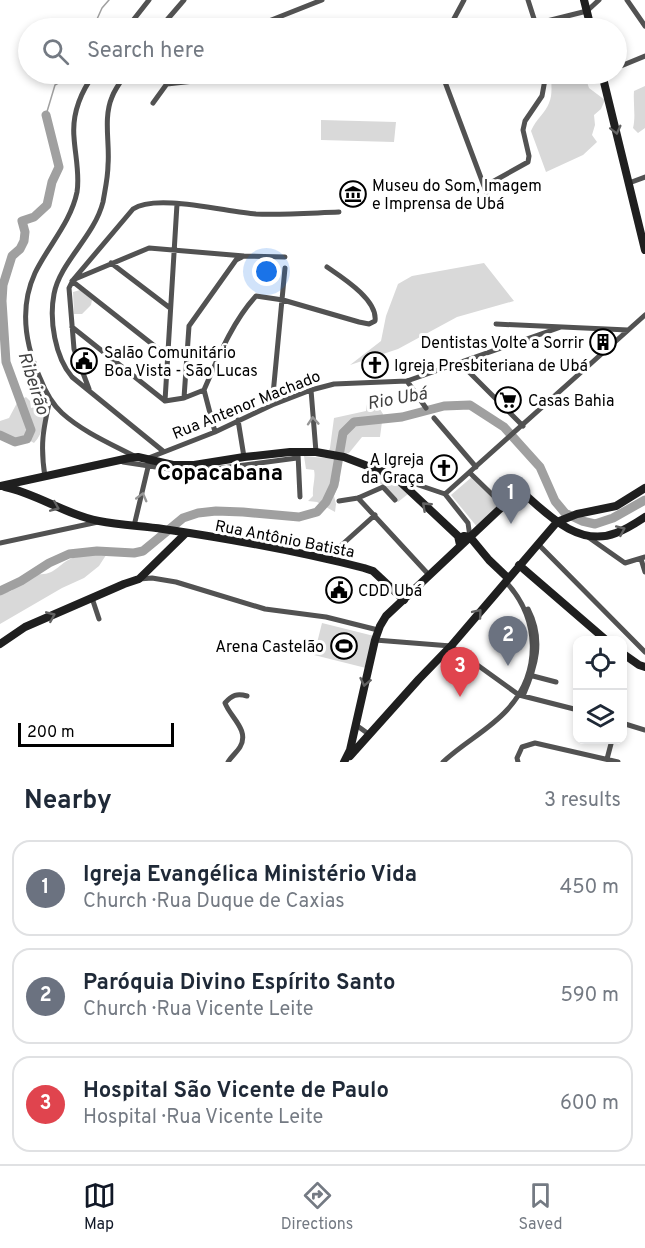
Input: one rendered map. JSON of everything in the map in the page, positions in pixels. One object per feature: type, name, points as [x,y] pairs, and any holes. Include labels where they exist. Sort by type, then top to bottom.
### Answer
[{"type":"main road","points":[[584,0],[589,18]]},
{"type":"main road","points":[[604,84],[645,250]]},
{"type":"main road","points":[[0,486],[116,460],[146,460],[172,465],[194,465],[244,457],[316,452],[344,457],[394,476],[458,536],[460,545]]},
{"type":"main road","points":[[31,495],[29,488],[34,479]]},
{"type":"main road","name":"Rua Antônio Batista","points":[[0,486],[31,495],[78,516],[99,521],[288,550],[373,571],[404,600]]},
{"type":"main road","points":[[569,523],[578,514],[616,506],[645,488]]},
{"type":"main road","points":[[345,762],[350,750],[375,640],[386,616],[520,490],[555,520],[569,523],[588,537],[614,534],[645,517]]},
{"type":"main road","points":[[345,762],[418,679],[451,646],[538,544],[555,520]]},
{"type":"main road","points":[[0,644],[25,627],[139,579],[182,532]]},
{"type":"main road","points":[[458,536],[470,537],[506,580]]},
{"type":"main road","points":[[519,566],[601,636]]},
{"type":"main road","points":[[627,657],[645,667]]},
{"type":"street","points":[[135,18],[149,0]]},
{"type":"street","points":[[168,18],[184,0]]},
{"type":"street","points":[[276,18],[322,0]]},
{"type":"street","points":[[454,18],[464,0]]},
{"type":"street","points":[[528,0],[534,18]]},
{"type":"street","points":[[563,18],[587,11],[599,0]]},
{"type":"street","points":[[627,0],[645,26]]},
{"type":"street","points":[[627,63],[645,56]]},
{"type":"street","points":[[88,84],[81,94],[75,114],[73,134],[78,178],[73,206],[35,272],[27,298],[26,339],[31,358],[50,399],[72,422],[146,460],[182,471],[206,470],[298,455],[300,497]]},
{"type":"street","points":[[120,84],[111,98],[108,114],[108,167],[102,203],[90,233],[60,275],[54,293],[52,313],[54,332],[62,362],[72,377],[163,451]]},
{"type":"street","points":[[153,104],[166,84]]},
{"type":"street","points":[[446,84],[487,194]]},
{"type":"street","points":[[485,186],[528,162],[529,156],[523,130],[525,121],[542,96],[544,84]]},
{"type":"street","points":[[629,183],[645,177]]},
{"type":"street","points":[[90,391],[78,362],[69,288],[73,280],[133,209],[140,204],[148,203],[177,204],[255,214],[339,212]]},
{"type":"street","points":[[165,401],[177,204]]},
{"type":"street","points":[[73,280],[150,248],[285,257]]},
{"type":"street","points":[[184,398],[189,326],[236,260],[244,256]]},
{"type":"street","points":[[111,263],[170,308]]},
{"type":"street","points":[[215,432],[204,390],[215,364],[247,306],[256,296],[283,300],[359,322],[369,324],[375,321],[376,315],[373,307],[366,299],[345,279],[327,267]]},
{"type":"street","points":[[272,405],[285,268]]},
{"type":"street","points":[[73,280],[166,355]]},
{"type":"street","points":[[445,494],[645,315]]},
{"type":"street","points":[[496,324],[628,330]]},
{"type":"street","points":[[72,327],[165,401],[184,398],[204,390]]},
{"type":"street","name":"Rua Antenor Machado","points":[[146,460],[311,390],[334,384],[407,381],[561,327]]},
{"type":"street","points":[[460,363],[520,428]]},
{"type":"street","points":[[407,381],[426,408]]},
{"type":"street","points":[[311,390],[316,452]]},
{"type":"street","points":[[45,477],[41,452],[43,428],[50,399]]},
{"type":"street","points":[[434,418],[476,467]]},
{"type":"street","points":[[238,420],[244,457]]},
{"type":"street","points":[[134,526],[146,460],[153,450],[153,444]]},
{"type":"street","points":[[116,460],[146,460]]},
{"type":"street","points":[[470,472],[503,505]]},
{"type":"street","points":[[394,476],[445,494],[468,523],[470,537]]},
{"type":"street","points":[[339,501],[358,498],[383,487],[395,500]]},
{"type":"street","points":[[358,498],[429,575]]},
{"type":"street","points":[[77,526],[81,520],[78,516]]},
{"type":"street","points":[[326,559],[375,516]]},
{"type":"street","points":[[0,543],[99,521]]},
{"type":"street","points":[[588,537],[625,563],[643,558],[645,572]]},
{"type":"street","points":[[538,544],[645,652]]},
{"type":"street","points":[[139,579],[152,578],[176,582],[265,609],[326,617],[378,630]]},
{"type":"street","points":[[506,580],[524,606],[531,627],[531,664],[521,696]]},
{"type":"street","points":[[443,762],[495,721],[521,696],[533,675],[537,655],[536,630],[525,602],[512,590]]},
{"type":"street","points":[[92,598],[99,619]]},
{"type":"street","points":[[375,640],[451,646],[521,696],[573,709]]},
{"type":"street","points":[[533,675],[556,682]]},
{"type":"street","points":[[228,762],[241,746],[242,735],[238,722],[225,703],[239,693],[248,696]]},
{"type":"street","points":[[356,725],[370,735]]},
{"type":"street","points":[[627,725],[645,730]]},
{"type":"street","points":[[518,762],[517,758],[522,747],[536,743],[618,762]]},
{"type":"street","points":[[607,759],[611,744]]},
{"type":"shaded area","points":[[551,84],[588,84],[589,88],[605,100],[601,109],[594,115],[595,125],[592,135],[597,142],[583,155],[546,172],[531,131],[546,109]]},
{"type":"shaded area","points":[[645,86],[645,128],[638,133],[633,128],[634,91]]},
{"type":"shaded area","points":[[321,120],[396,122],[394,142],[321,140]]},
{"type":"shaded area","points":[[484,263],[514,301],[457,317],[398,349],[350,365],[381,341],[386,316],[398,284],[412,276]]},
{"type":"shaded area","points":[[80,290],[92,300],[91,305],[82,314],[74,314],[73,292]]},
{"type":"shaded area","points":[[26,397],[30,401],[31,408],[46,403],[40,434],[34,443],[27,439],[14,443],[3,441],[0,439],[0,421],[9,418],[18,401]]},
{"type":"shaded area","points":[[367,404],[378,406],[383,414],[380,437],[362,437],[349,453],[339,457],[337,469],[340,480],[334,496],[335,512],[317,502],[308,501],[313,496],[314,470],[306,469],[304,456],[325,458],[330,448],[334,418],[366,411]]},
{"type":"shaded area","points":[[366,469],[391,479],[408,494],[398,502],[384,486],[362,473]]},
{"type":"shaded area","points":[[473,476],[501,505],[478,528],[451,495]]},
{"type":"shaded area","points":[[108,552],[99,566],[84,578],[0,624],[0,594],[11,591],[33,573],[46,574],[73,558]]},
{"type":"shaded area","name":"Arena Castelão","points":[[322,623],[374,636],[366,668],[314,655]]},
{"type":"waterway","points":[[98,18],[109,0]]},
{"type":"waterway","points":[[46,115],[57,84]]},
{"type":"waterway","name":"Ribeirão","points":[[0,435],[15,442],[27,439],[31,430],[6,362],[2,301],[3,285],[12,256],[20,249],[24,241],[25,232],[22,221],[34,217],[47,205],[52,182],[59,167],[46,115]]},
{"type":"waterway","name":"Rio Ubá","points":[[0,591],[69,554],[97,551],[134,553],[143,551],[183,518],[198,513],[243,512],[299,517],[317,512],[326,502],[334,485],[343,433],[354,422],[402,417],[444,406],[470,405],[504,427],[540,467],[555,501],[565,513],[582,521],[595,524],[613,518],[645,500]]},
{"type":"place","name":"Museu do Som, Imagem e Imprensa de Ubá","points":[[353,194]]},
{"type":"place","name":"Dentistas Volte a Sorrir","points":[[603,342]]},
{"type":"place","name":"Salão Comunitário Boa Vista - São Lucas","points":[[84,361]]},
{"type":"place","name":"Igreja Presbiteriana de Ubá","points":[[375,365]]},
{"type":"place","name":"Casas Bahia","points":[[508,400]]},
{"type":"place","name":"A Igreja da Graça","points":[[444,468]]},
{"type":"place","name":"Igreja Evangélica Ministério Vida","points":[[511,524]]},
{"type":"place","name":"CDD Ubá","points":[[339,590]]},
{"type":"place","name":"Arena Castelão","points":[[344,646]]},
{"type":"place","name":"Paróquia Divino Espírito Santo","points":[[508,666]]},
{"type":"place","name":"Hospital São Vicente de Paulo","points":[[460,697]]},
{"type":"district","name":"Copacabana","points":[[220,472]]}]
